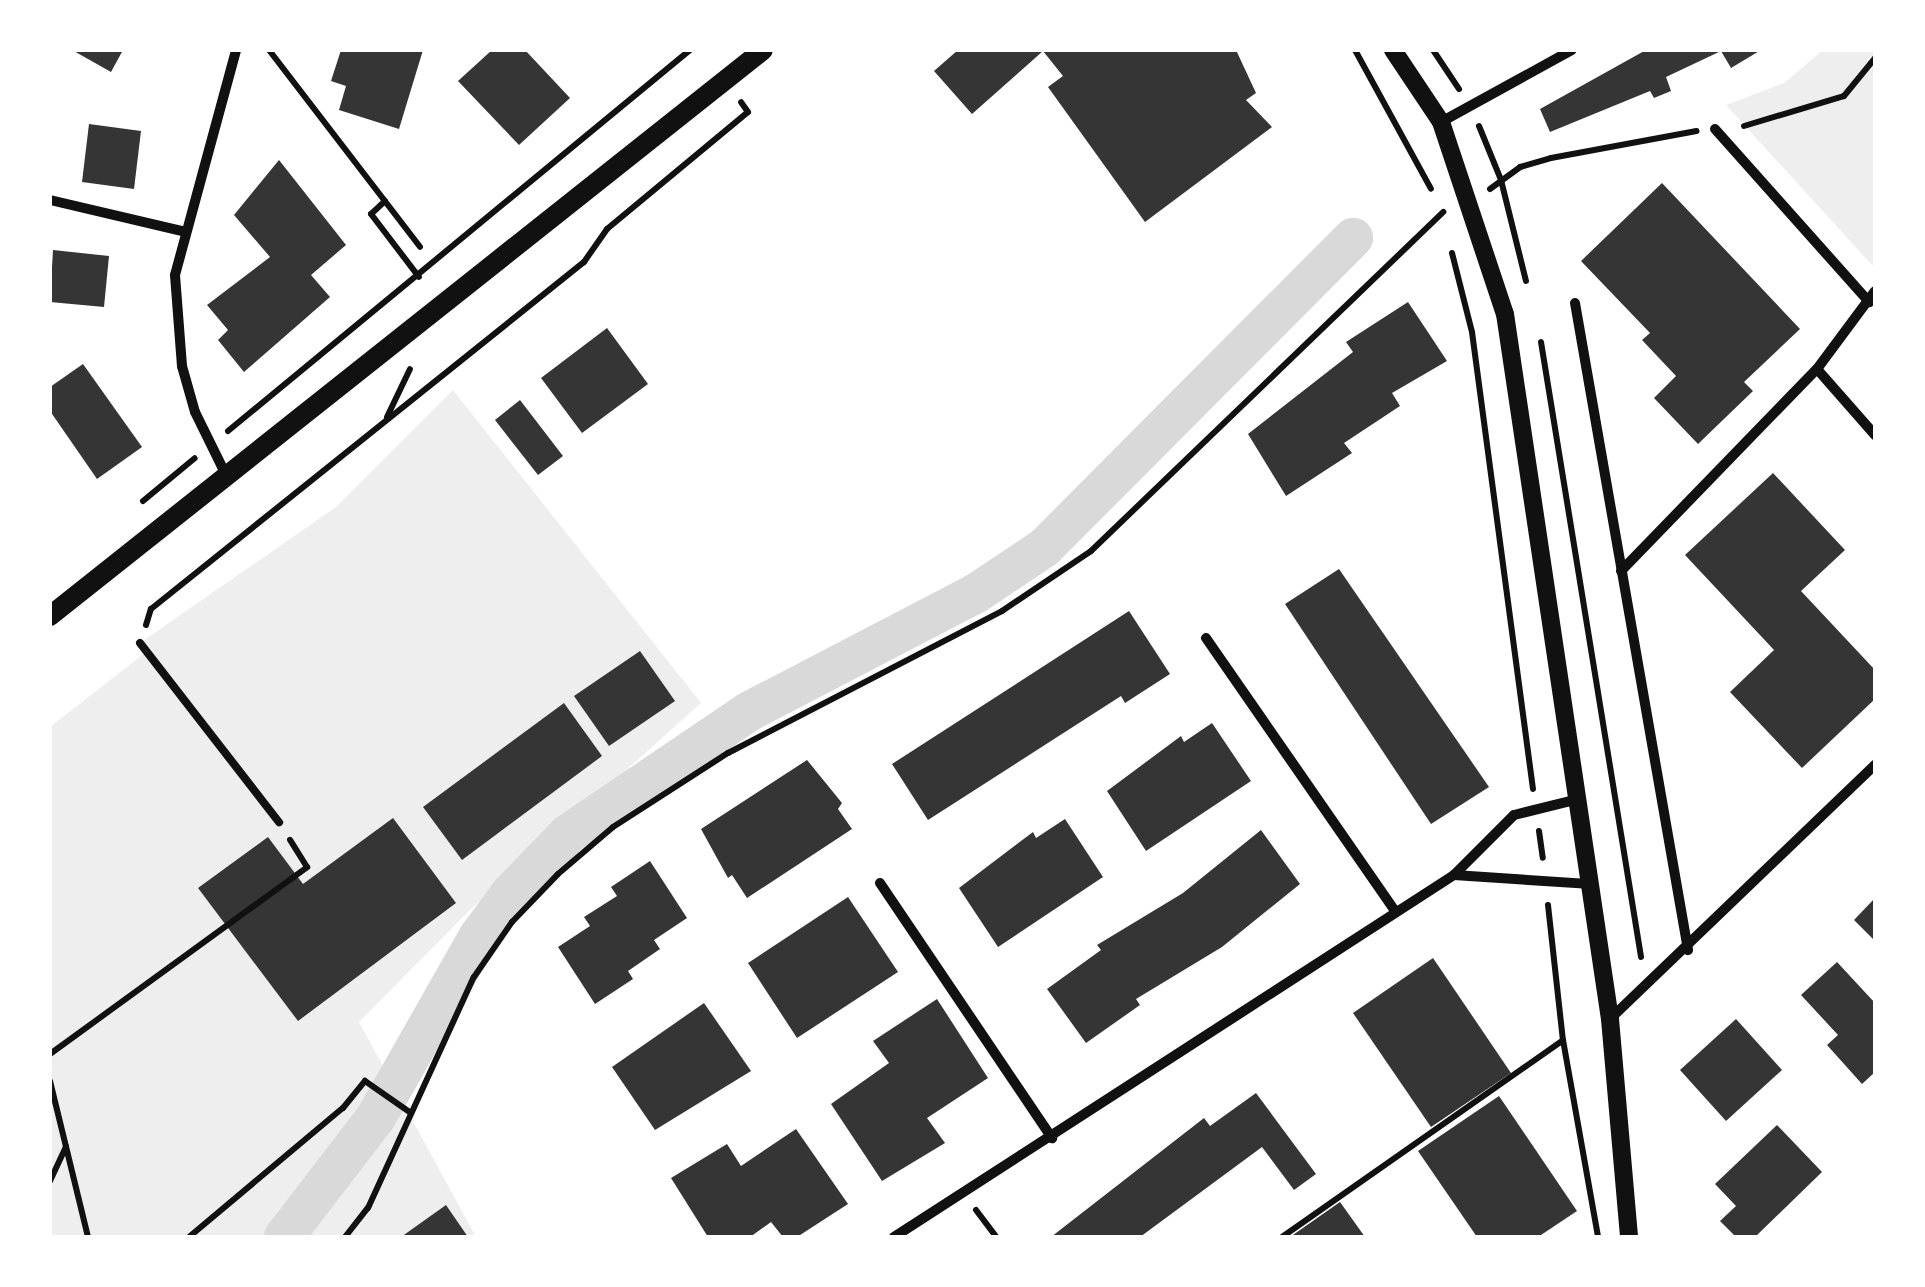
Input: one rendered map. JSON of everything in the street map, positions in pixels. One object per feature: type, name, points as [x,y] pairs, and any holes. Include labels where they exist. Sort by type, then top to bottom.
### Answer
[{"type":"main road","points":[[50,616],[763,50]]},
{"type":"street","points":[[228,478],[210,446],[174,321],[182,231],[236,50]]},
{"type":"street","points":[[1392,50],[1441,122],[1504,314],[1610,1019],[1629,1237]]},
{"type":"street","points":[[1441,122],[1572,50]]},
{"type":"street","points":[[1622,571],[1817,369],[1872,297],[1714,129]]},
{"type":"street","points":[[50,200],[182,231]]},
{"type":"street","points":[[1575,302],[1688,950]]},
{"type":"street","points":[[1817,369],[1875,435]]},
{"type":"street","points":[[1206,638],[1396,912]]},
{"type":"street","points":[[1610,1019],[1688,950],[1875,765]]},
{"type":"street","points":[[894,1237],[1454,874],[1514,815],[1579,799]]},
{"type":"street","points":[[1454,874],[1588,884]]},
{"type":"street","points":[[880,884],[1052,1138]]},
{"type":"lane","points":[[140,643],[279,822]]},
{"type":"path","points":[[270,50],[420,247]]},
{"type":"path","points":[[137,506],[690,50]]},
{"type":"path","points":[[1355,50],[1442,212],[1446,229]]},
{"type":"path","points":[[1433,50],[1470,106]]},
{"type":"path","points":[[345,1237],[368,1208],[474,977],[512,922],[558,874],[613,828],[728,753],[1002,611],[1091,552],[1442,212],[1520,167],[1550,158],[1760,124],[1844,96],[1875,58]]},
{"type":"path","points":[[140,643],[151,609],[488,338],[748,112]]},
{"type":"path","points":[[385,202],[370,214],[419,277]]},
{"type":"path","points":[[1451,246],[1472,332],[1546,881],[1562,1040],[1598,1237]]},
{"type":"path","points":[[386,421],[414,361]]},
{"type":"path","points":[[50,1054],[307,867],[279,822]]},
{"type":"path","points":[[1282,1237],[1562,1040]]},
{"type":"path","points":[[50,1080],[88,1237]]},
{"type":"path","points":[[190,1237],[343,1108],[365,1081],[409,1113]]},
{"type":"path","points":[[50,1181],[67,1144]]},
{"type":"path","points":[[964,1193],[996,1237]]},
{"type":"shaded area","points":[[1823,50],[1875,50],[1873,266],[1726,105],[1784,83]]},
{"type":"shaded area","points":[[453,390],[701,703],[470,910],[359,1022],[476,1237],[50,1237],[50,727],[146,652],[140,643],[336,507]]},
{"type":"building","points":[[72,50],[123,50],[111,72]]},
{"type":"building","points":[[341,50],[423,50],[399,129],[339,110],[346,86],[331,81]]},
{"type":"building","points":[[492,50],[525,50],[570,98],[519,145],[458,81]]},
{"type":"building","points":[[958,50],[1236,50],[1256,93],[1246,100],[1272,127],[1145,222],[1048,87],[1063,76],[1043,51],[972,114],[934,71]]},
{"type":"building","points":[[1646,50],[1761,50],[1731,68],[1721,51],[1666,77],[1671,91],[1654,98],[1650,91],[1550,132],[1540,109]]},
{"type":"building","points":[[89,124],[141,131],[134,189],[82,182]]},
{"type":"building","points":[[279,160],[346,245],[311,275],[330,297],[244,372],[218,340],[228,330],[207,305],[270,257],[234,215]]},
{"type":"building","points":[[1662,183],[1800,329],[1744,382],[1753,391],[1698,444],[1654,398],[1676,376],[1642,340],[1650,333],[1581,261]]},
{"type":"building","points":[[53,250],[109,256],[104,307],[50,302]]},
{"type":"building","points":[[1408,302],[1447,361],[1392,393],[1400,406],[1344,443],[1352,453],[1286,496],[1248,434],[1353,352],[1346,342]]},
{"type":"building","points":[[607,328],[648,384],[582,433],[541,378]]},
{"type":"building","points":[[83,364],[142,447],[97,479],[50,411],[50,387]]},
{"type":"building","points":[[520,400],[563,456],[538,475],[495,420]]},
{"type":"building","points":[[1773,473],[1845,550],[1801,591],[1875,670],[1875,699],[1802,768],[1730,692],[1774,650],[1685,555]]},
{"type":"building","points":[[1339,569],[1489,787],[1431,824],[1285,604]]},
{"type":"building","points":[[1129,611],[1170,674],[1125,703],[1121,696],[928,820],[892,764]]},
{"type":"building","points":[[640,651],[675,701],[609,746],[574,696]]},
{"type":"building","points":[[564,703],[602,756],[462,860],[423,807]]},
{"type":"building","points":[[1212,723],[1251,781],[1146,851],[1107,791],[1181,736],[1184,742]]},
{"type":"building","points":[[807,760],[842,803],[838,809],[852,829],[747,898],[732,875],[728,878],[701,829]]},
{"type":"building","points":[[393,818],[456,903],[298,1021],[198,888],[268,837],[303,884]]},
{"type":"building","points":[[1065,819],[1103,877],[998,947],[959,888],[1033,832],[1036,838]]},
{"type":"building","points":[[1261,830],[1300,884],[1222,947],[1136,999],[1140,1005],[1086,1043],[1047,989],[1101,950],[1097,945],[1183,893]]},
{"type":"building","points":[[650,861],[687,918],[654,940],[660,949],[628,971],[633,979],[595,1004],[558,947],[590,926],[584,917],[617,896],[611,887]]},
{"type":"building","points":[[848,897],[898,972],[797,1038],[748,963]]},
{"type":"building","points":[[1875,898],[1875,941],[1854,920]]},
{"type":"building","points":[[1433,958],[1511,1073],[1431,1127],[1353,1013]]},
{"type":"building","points":[[1837,962],[1875,1003],[1875,1072],[1862,1084],[1827,1045],[1838,1035],[1801,995]]},
{"type":"building","points":[[937,999],[988,1078],[927,1118],[945,1143],[882,1181],[831,1104],[889,1063],[873,1041]]},
{"type":"building","points":[[704,1003],[751,1071],[655,1130],[612,1067]]},
{"type":"building","points":[[1736,1019],[1782,1070],[1726,1121],[1680,1070]]},
{"type":"building","points":[[1256,1093],[1316,1174],[1294,1190],[1262,1147],[1140,1237],[1051,1237],[1204,1118],[1210,1126]]},
{"type":"building","points":[[1499,1096],[1577,1211],[1538,1237],[1477,1237],[1418,1151]]},
{"type":"building","points":[[1777,1125],[1822,1172],[1755,1237],[1736,1237],[1720,1221],[1736,1206],[1715,1184]]},
{"type":"building","points":[[796,1129],[848,1204],[797,1237],[783,1237],[771,1222],[750,1237],[708,1237],[671,1178],[727,1144],[741,1166]]},
{"type":"building","points":[[1340,1202],[1365,1237],[1290,1237]]},
{"type":"building","points":[[446,1205],[468,1237],[401,1237]]},
{"type":"waterway","points":[[284,1237],[376,1117],[479,936],[510,894],[568,834],[748,712],[975,594],[1044,548],[1353,238]]}]
